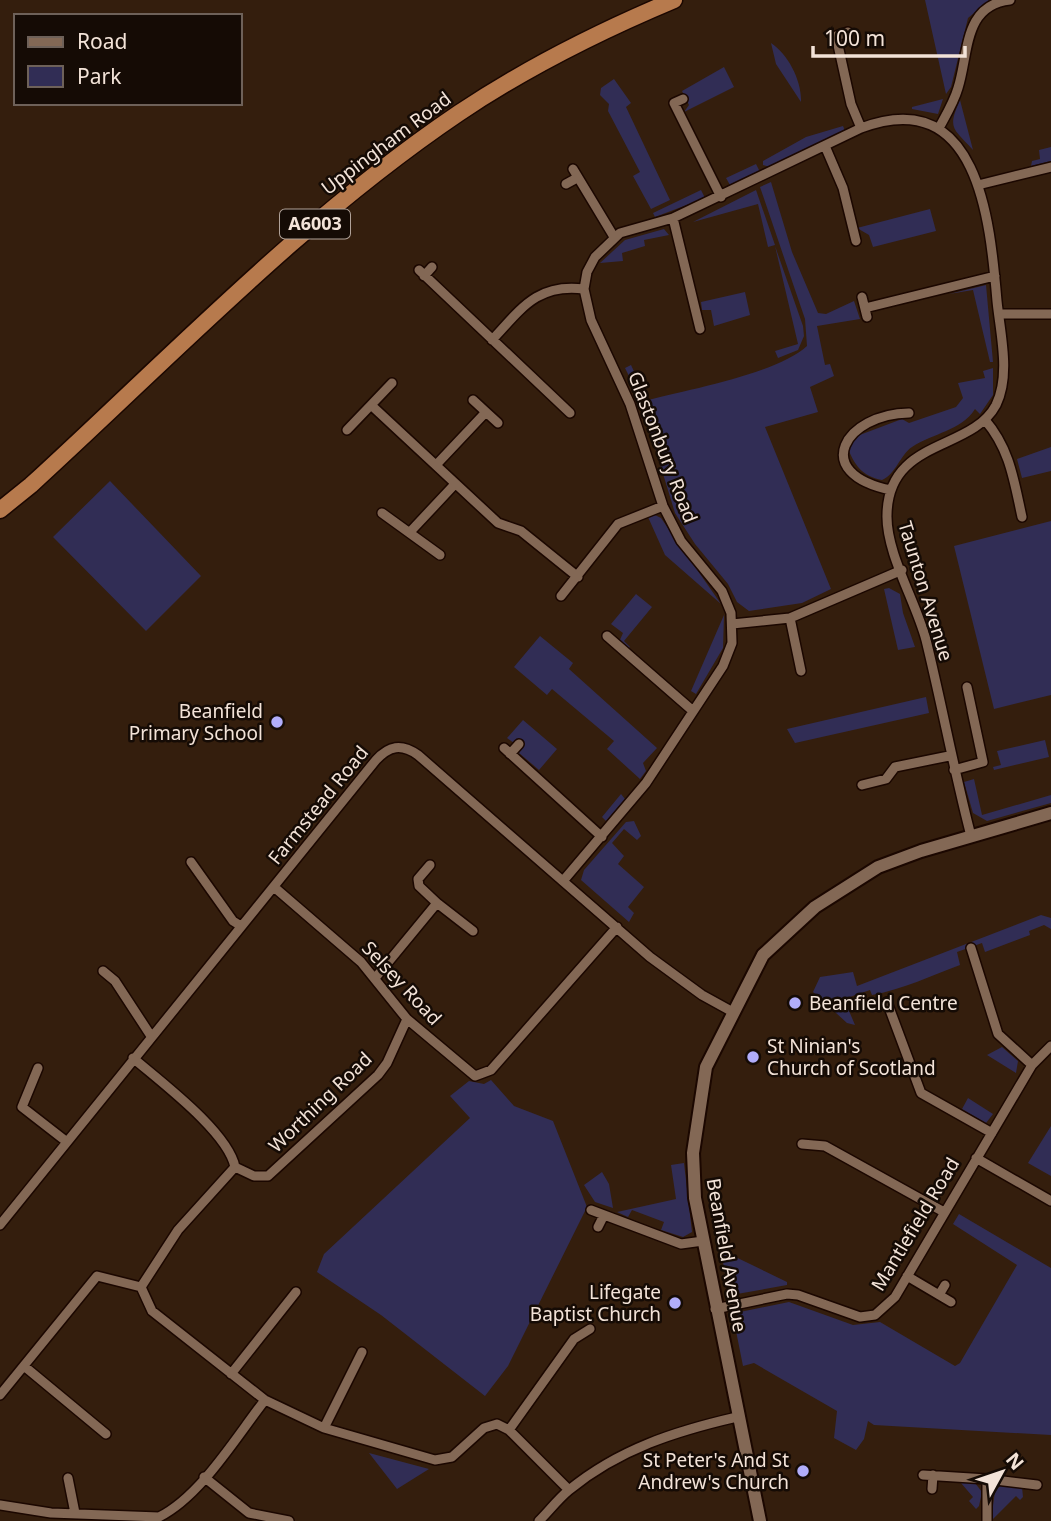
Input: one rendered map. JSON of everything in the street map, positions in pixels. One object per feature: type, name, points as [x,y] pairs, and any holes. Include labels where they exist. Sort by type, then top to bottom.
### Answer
[{"type":"highway","name":"Uppingham Road","points":[[0,510],[31,485],[296,240],[384,167],[460,113],[512,81],[580,43],[674,0]]},
{"type":"street","points":[[939,128],[958,88],[970,29],[983,13],[1007,0]]},
{"type":"street","points":[[848,32],[836,36],[851,104],[861,128]]},
{"type":"street","points":[[683,99],[674,103],[721,197]]},
{"type":"street","points":[[492,340],[539,295],[562,287],[584,289],[595,257],[614,237],[673,218],[721,197],[861,128],[902,118],[939,128],[960,147],[978,185],[995,276],[1002,386],[995,408],[985,420],[924,452],[903,471],[891,490],[868,484],[850,470],[843,450],[844,443],[855,430],[900,413],[909,413]]},
{"type":"street","points":[[825,146],[843,188],[856,241]]},
{"type":"street","points":[[978,185],[1051,167]]},
{"type":"street","points":[[566,184],[575,173],[614,237]]},
{"type":"street","points":[[673,218],[700,329]]},
{"type":"street","points":[[432,267],[421,273],[567,410],[570,399]]},
{"type":"street","points":[[862,297],[866,313],[995,276]]},
{"type":"street","name":"Glastonbury Road","points":[[563,881],[646,783],[730,654],[732,624],[722,592],[681,541],[663,506],[630,404],[591,320],[584,289]]},
{"type":"street","points":[[999,314],[1051,314]]},
{"type":"street","points":[[346,430],[392,383]]},
{"type":"street","points":[[473,400],[498,423]]},
{"type":"street","points":[[371,405],[498,523],[521,531],[578,577]]},
{"type":"street","points":[[436,465],[486,412]]},
{"type":"street","points":[[985,420],[999,439],[1009,460],[1022,517]]},
{"type":"street","points":[[410,532],[455,484]]},
{"type":"street","name":"Taunton Avenue","points":[[891,490],[886,518],[926,642],[949,755],[971,836]]},
{"type":"street","points":[[561,596],[618,524],[663,506]]},
{"type":"street","points":[[382,513],[440,555]]},
{"type":"street","points":[[732,624],[790,618],[902,570]]},
{"type":"street","points":[[790,618],[801,671]]},
{"type":"street","points":[[607,636],[693,711]]},
{"type":"street","points":[[954,770],[983,762],[967,687]]},
{"type":"street","points":[[519,744],[507,751],[602,837]]},
{"type":"street","name":"Farmstead Road","points":[[0,1225],[376,760],[398,746],[418,754],[674,976],[732,1011]]},
{"type":"street","points":[[862,785],[886,779],[895,767],[949,755]]},
{"type":"street","name":"Beanfield Avenue","points":[[760,1521],[715,1309],[695,1198],[693,1153],[705,1067],[763,955],[827,898],[878,867],[1051,813]]},
{"type":"street","points":[[191,862],[233,921],[241,926]]},
{"type":"street","points":[[430,865],[418,879],[419,886],[472,931]]},
{"type":"street","name":"Selsey Road","points":[[274,887],[327,930],[376,977],[407,1019],[475,1076],[491,1070],[617,927]]},
{"type":"street","points":[[376,977],[437,904]]},
{"type":"street","points":[[971,948],[998,1034],[1032,1065]]},
{"type":"street","points":[[103,971],[115,981],[151,1035]]},
{"type":"street","points":[[887,1002],[921,1093],[992,1133]]},
{"type":"street","name":"Worthing Road","points":[[235,1167],[254,1176],[268,1176],[377,1075],[387,1063],[407,1019]]},
{"type":"street","name":"Mantlefield Road","points":[[715,1309],[788,1294],[860,1317],[875,1315],[895,1297],[1032,1065],[1051,1046]]},
{"type":"street","points":[[133,1058],[185,1101],[232,1155],[235,1167],[178,1230],[141,1287]]},
{"type":"street","points":[[38,1068],[22,1107],[67,1142]]},
{"type":"street","points":[[802,1144],[825,1146],[944,1212]]},
{"type":"street","points":[[976,1157],[1051,1201]]},
{"type":"street","points":[[591,1210],[681,1244],[703,1241]]},
{"type":"street","points":[[598,1227],[604,1215]]},
{"type":"street","points":[[0,1395],[97,1276],[141,1287]]},
{"type":"street","points":[[907,1276],[951,1302]]},
{"type":"street","points":[[939,1295],[945,1285]]},
{"type":"street","points":[[141,1287],[152,1311],[231,1374],[265,1400],[324,1428],[435,1460],[452,1457],[490,1425],[496,1424],[509,1430],[569,1490]]},
{"type":"street","points":[[231,1374],[296,1292]]},
{"type":"street","points":[[509,1430],[574,1339],[590,1329]]},
{"type":"street","points":[[324,1428],[362,1352]]},
{"type":"street","points":[[24,1366],[106,1434]]},
{"type":"street","points":[[0,1505],[51,1517],[75,1513],[159,1519],[174,1509],[204,1477],[265,1400]]},
{"type":"street","points":[[544,1519],[569,1490],[638,1446],[684,1429],[737,1417]]},
{"type":"street","points":[[932,1489],[928,1475],[1037,1485]]},
{"type":"street","points":[[204,1477],[249,1513],[289,1521]]},
{"type":"street","points":[[68,1478],[75,1513]]},
{"type":"street","points":[[987,1479],[987,1521]]},
{"type":"green space","points":[[925,0],[990,0],[968,18],[951,87],[946,94]]},
{"type":"green space","points":[[771,43],[793,69],[801,102],[776,64]]},
{"type":"green space","points":[[724,67],[734,87],[684,112],[689,105],[682,91]]},
{"type":"green space","points":[[614,79],[631,103],[626,107],[670,200],[651,209],[633,176],[640,172],[608,111],[609,104],[600,95],[601,88]]},
{"type":"green space","points":[[943,99],[938,114],[912,109],[912,107]]},
{"type":"green space","points":[[960,100],[973,150],[954,128],[954,117]]},
{"type":"green space","points":[[843,126],[845,131],[770,167],[763,165],[763,161],[806,137]]},
{"type":"green space","points":[[1051,147],[1051,161],[1031,166],[1032,161],[1040,159],[1039,150]]},
{"type":"green space","points":[[756,164],[760,172],[730,185],[726,178]]},
{"type":"green space","points":[[771,182],[792,252],[818,313],[826,314],[854,301],[860,319],[817,326],[825,365],[830,364],[834,376],[810,387],[818,412],[765,427],[831,589],[802,603],[749,611],[737,602],[728,584],[695,544],[675,513],[641,402],[752,373],[774,365],[807,346],[805,319],[760,187]]},
{"type":"green space","points":[[701,190],[705,198],[655,217],[653,213]]},
{"type":"green space","points":[[756,190],[775,245],[768,247],[758,204],[693,222]]},
{"type":"green space","points":[[930,209],[936,231],[873,247],[869,235],[857,228]]},
{"type":"green space","points":[[664,229],[669,235],[644,240],[645,246],[622,253],[623,261],[600,263],[625,240]]},
{"type":"green space","points":[[775,246],[803,326],[804,336],[798,350],[778,358],[775,351],[798,344]]},
{"type":"green space","points":[[986,285],[993,362],[990,362],[973,290],[949,294]]},
{"type":"green space","points":[[745,292],[750,315],[714,326],[711,310],[702,310],[701,302]]},
{"type":"green space","points":[[631,365],[645,395],[639,396],[625,368]]},
{"type":"green space","points":[[993,368],[993,395],[980,414],[975,409],[954,427],[912,447],[882,480],[869,476],[856,464],[847,446],[857,436],[902,419],[909,423],[956,407],[963,398],[958,383],[985,378],[983,371]]},
{"type":"green space","points":[[1051,447],[1051,471],[1022,478],[1017,459]]},
{"type":"green space","points":[[110,481],[201,576],[146,631],[53,537]]},
{"type":"green space","points":[[655,515],[661,518],[721,604],[665,555],[648,517]]},
{"type":"green space","points":[[1051,521],[1051,695],[994,709],[954,546]]},
{"type":"green space","points":[[889,588],[900,594],[903,613],[915,647],[898,650],[884,589]]},
{"type":"green space","points":[[636,594],[652,607],[624,641],[630,647],[627,650],[619,642],[623,633],[611,624]]},
{"type":"green space","points":[[724,615],[723,648],[696,694],[691,691]]},
{"type":"green space","points":[[540,636],[573,663],[569,669],[657,748],[643,763],[646,771],[640,779],[607,749],[614,741],[552,689],[547,695],[514,667]]},
{"type":"green space","points":[[926,697],[929,713],[795,743],[787,729]]},
{"type":"green space","points":[[523,720],[557,749],[539,770],[519,753],[522,746],[517,741],[514,743],[507,738]]},
{"type":"green space","points":[[1045,740],[1049,757],[994,770],[993,767],[1001,765],[997,751]]},
{"type":"green space","points":[[974,779],[982,815],[1051,795],[1051,803],[987,821],[973,813],[964,782]]},
{"type":"green space","points":[[621,794],[625,799],[606,821],[602,817]]},
{"type":"green space","points":[[634,821],[641,836],[637,840],[624,829],[612,843],[624,856],[618,864],[644,887],[628,907],[634,913],[629,922],[581,880],[584,870],[626,822]]},
{"type":"green space","points":[[1041,915],[1051,918],[1051,929],[1044,925],[1029,931],[1030,935],[985,952],[982,943],[957,952],[960,965],[895,989],[872,995],[870,990],[844,999],[855,1025],[847,1023],[813,992],[820,977],[853,972],[857,986]]},
{"type":"green space","points":[[1002,1047],[1018,1061],[1016,1073],[987,1055]]},
{"type":"green space","points":[[491,1080],[514,1106],[553,1121],[587,1207],[508,1366],[485,1396],[381,1315],[317,1272],[324,1254],[470,1118],[450,1096],[469,1081],[484,1084]]},
{"type":"green space","points":[[968,1098],[993,1114],[986,1123],[962,1109]]},
{"type":"green space","points":[[1051,1126],[1051,1176],[1028,1163]]},
{"type":"green space","points":[[684,1163],[692,1232],[683,1237],[661,1230],[664,1222],[632,1210],[628,1217],[617,1212],[676,1199],[671,1165]]},
{"type":"green space","points":[[602,1172],[609,1184],[613,1208],[595,1202],[584,1185]]},
{"type":"green space","points":[[959,1214],[1051,1268],[1051,1435],[874,1425],[868,1421],[864,1439],[856,1450],[834,1438],[837,1411],[754,1363],[743,1366],[734,1321],[740,1312],[789,1302],[853,1325],[880,1322],[955,1366],[960,1363],[1017,1265],[953,1224]]},
{"type":"green space","points":[[721,1250],[787,1282],[787,1285],[737,1294],[727,1286]]},
{"type":"green space","points":[[369,1453],[429,1469],[397,1489]]},
{"type":"green space","points":[[961,1483],[975,1483],[982,1492],[976,1509],[969,1501],[973,1497]]},
{"type":"green space","points":[[1001,1485],[1022,1487],[1023,1497],[1020,1500],[1016,1496],[991,1521],[995,1491]]},
{"type":"place","name":"Beanfield Primary School","points":[[277,722]]},
{"type":"place","name":"Beanfield Centre","points":[[795,1003]]},
{"type":"place","name":"St Ninian's Church of Scotland","points":[[753,1057]]},
{"type":"place","name":"Lifegate Baptist Church","points":[[675,1303]]},
{"type":"place","name":"St Peter's And St Andrew's Church","points":[[803,1471]]}]
